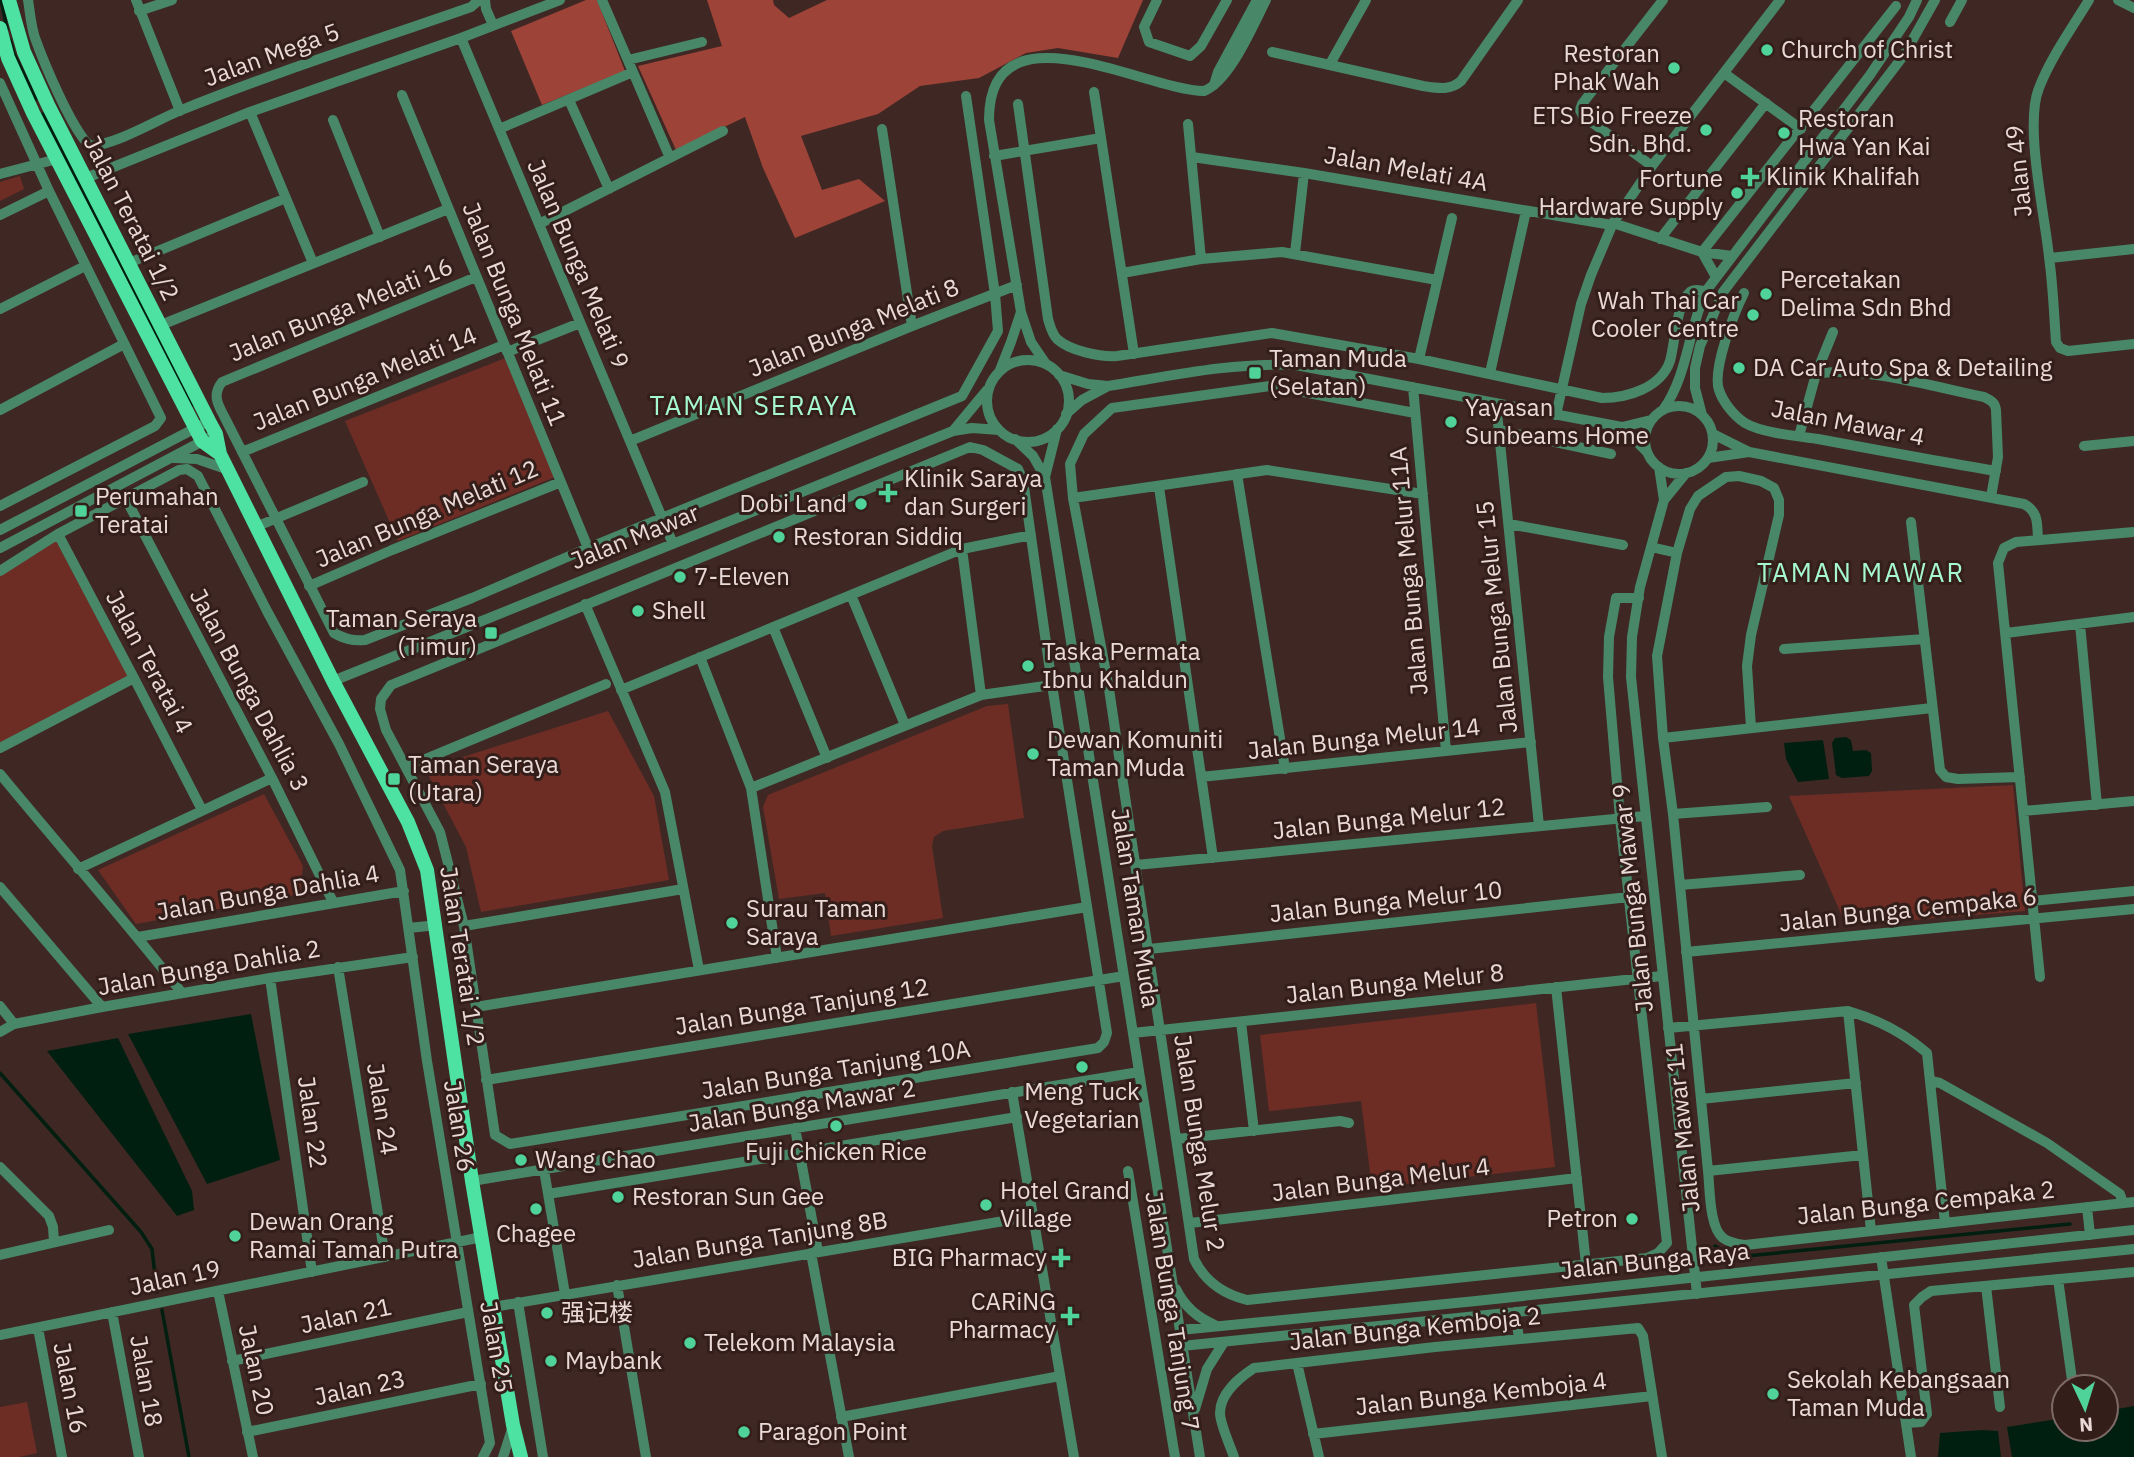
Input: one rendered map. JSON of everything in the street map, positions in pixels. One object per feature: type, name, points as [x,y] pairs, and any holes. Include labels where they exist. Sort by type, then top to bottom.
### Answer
[{"type":"main road","name":"Jalan Teratai 1/2","points":[[9,0],[24,52],[54,101],[86,178],[161,326],[206,431]]},
{"type":"main road","name":"Jalan Teratai 1/2","points":[[0,28],[8,58],[33,113],[229,470],[333,681],[408,822],[427,870],[472,1181],[513,1425],[522,1457]]},
{"type":"main road","name":"Jalan Teratai 1/2","points":[[512,1457],[513,1425]]},
{"type":"street","name":"Jalan Teratai 1/2","points":[[28,0],[34,36],[54,101],[90,146]]},
{"type":"street","points":[[172,0],[137,6],[180,111]]},
{"type":"street","points":[[602,0],[670,158]]},
{"type":"street","points":[[1157,0],[1144,27],[1149,42],[1190,56],[1201,46],[1227,0]]},
{"type":"street","points":[[1214,85],[1218,72],[1257,0]]},
{"type":"street","points":[[1066,414],[1069,400],[1066,387],[1031,342],[1021,312],[989,120],[996,83],[1014,66],[1027,61],[1056,58],[1084,61],[1205,92],[1226,75],[1266,0]]},
{"type":"street","points":[[1330,64],[1366,0]]},
{"type":"street","points":[[1272,52],[1423,86],[1442,89],[1454,87],[1461,81],[1517,0]]},
{"type":"street","points":[[1652,166],[1583,116],[1580,110],[1663,0]]},
{"type":"street","points":[[1556,415],[1581,304],[1613,224],[1652,166],[1780,0]]},
{"type":"street","points":[[1647,452],[1646,430],[1651,420],[1663,410],[1678,384],[1700,304],[1706,292],[1870,75],[1909,17],[1917,0]]},
{"type":"street","points":[[1702,415],[1695,388],[1695,368],[1700,346],[1723,292],[1904,55],[1935,0]]},
{"type":"street","points":[[1950,23],[1962,0]]},
{"type":"street","name":"Jalan 49","points":[[2089,0],[2038,88],[2034,105],[2034,136],[2050,258],[2056,342],[2068,351],[2134,344]]},
{"type":"street","points":[[2118,0],[2134,8]]},
{"type":"street","points":[[86,178],[250,112],[461,38],[553,1]]},
{"type":"street","points":[[1716,277],[1702,252],[1801,129],[1892,3],[1909,17]]},
{"type":"street","points":[[480,4],[493,25]]},
{"type":"street","name":"Jalan Mega 5","points":[[90,146],[105,144],[180,111],[480,4]]},
{"type":"street","name":"Jalan Bunga Melati 9","points":[[461,38],[673,544]]},
{"type":"street","points":[[628,60],[702,43]]},
{"type":"street","points":[[499,130],[633,72]]},
{"type":"street","points":[[1724,73],[1801,129]]},
{"type":"street","points":[[0,83],[48,191],[161,418],[155,426],[0,506]]},
{"type":"street","points":[[1094,92],[1134,354]]},
{"type":"street","name":"Jalan Bunga Melati 11","points":[[402,95],[588,548]]},
{"type":"street","points":[[242,452],[334,633],[353,641],[365,640],[472,598],[962,396],[998,331],[966,96]]},
{"type":"street","points":[[569,100],[609,188]]},
{"type":"street","points":[[33,113],[54,101]]},
{"type":"street","points":[[1660,239],[1766,103]]},
{"type":"street","points":[[1018,104],[1051,331],[1057,339],[1095,355],[1106,357],[1134,354],[1272,333],[1419,359],[1602,398],[1616,398],[1629,396],[1645,388],[1663,374],[1670,362],[1677,321],[1686,298],[1690,292],[1696,290],[1706,292]]},
{"type":"street","points":[[250,112],[313,263]]},
{"type":"street","points":[[333,120],[380,237]]},
{"type":"street","points":[[1188,124],[1201,259]]},
{"type":"street","points":[[882,129],[912,326]]},
{"type":"street","points":[[539,224],[723,131]]},
{"type":"street","points":[[994,156],[1101,138]]},
{"type":"street","name":"Jalan Melati 4A","points":[[1192,157],[1613,224],[1702,252],[1732,256]]},
{"type":"street","points":[[0,174],[57,159]]},
{"type":"street","points":[[1295,253],[1304,173]]},
{"type":"street","points":[[0,215],[48,191]]},
{"type":"street","points":[[129,263],[286,198]]},
{"type":"street","points":[[161,326],[448,209]]},
{"type":"street","points":[[1490,373],[1526,211]]},
{"type":"street","points":[[1419,359],[1452,218]]},
{"type":"street","points":[[2050,258],[2134,249]]},
{"type":"street","points":[[1122,273],[1201,259],[1269,251],[1295,253],[1437,280]]},
{"type":"street","points":[[0,309],[85,266]]},
{"type":"street","name":"Jalan Bunga Melati 16","points":[[242,452],[216,398],[222,382],[477,277]]},
{"type":"street","name":"Jalan Bunga Melati 8","points":[[630,441],[1017,285]]},
{"type":"street","name":"Jalan Mawar 4","points":[[1723,292],[1742,297],[1733,316],[1718,369],[1719,389],[1726,403],[1745,423],[1757,428],[1996,471]]},
{"type":"street","points":[[1021,312],[1012,342],[987,397],[989,415],[999,430],[1015,439],[1037,440],[1057,429],[1066,414],[1082,400],[1108,386]]},
{"type":"street","name":"Jalan Bunga Melati 14","points":[[242,452],[506,348],[580,323]]},
{"type":"street","points":[[1799,436],[1816,374],[1833,332]]},
{"type":"street","points":[[0,410],[124,344]]},
{"type":"street","points":[[999,372],[1016,362],[1037,361],[1046,364]]},
{"type":"street","points":[[1059,375],[1088,384],[1108,386],[1237,366],[1266,363],[1296,365],[1622,427],[1651,420]]},
{"type":"street","points":[[1816,374],[1839,372],[1875,375],[1983,397],[1991,401],[1996,410],[1998,457],[1991,497]]},
{"type":"street","name":"Jalan Bunga Melur 2","points":[[1415,413],[1270,386],[1111,408],[1084,434],[1070,464],[1073,498],[1109,690],[1194,1259],[1204,1277],[1223,1292],[1247,1300],[1647,1258],[1658,1253],[1667,1242],[1638,978]]},
{"type":"street","name":"Jalan Bunga Melur 11A","points":[[1413,387],[1446,751]]},
{"type":"street","name":"Jalan Mawar","points":[[953,430],[989,388]]},
{"type":"street","name":"Jalan Bunga Melur 15","points":[[1496,403],[1539,825]]},
{"type":"street","points":[[1622,427],[1659,467],[1676,474],[1694,470],[1708,458],[1713,442],[1709,423],[1693,409],[1683,406],[1663,410]]},
{"type":"street","name":"Jalan Taman Muda","points":[[1045,477],[1057,429]]},
{"type":"street","name":"Jalan Mawar","points":[[333,681],[953,430],[999,430]]},
{"type":"street","points":[[1499,430],[1611,454]]},
{"type":"street","points":[[0,548],[168,458],[206,431]]},
{"type":"street","points":[[0,530],[206,431]]},
{"type":"street","points":[[1713,434],[1749,452],[2024,504],[2033,509],[2038,540]]},
{"type":"street","name":"Jalan Taman Muda","points":[[1015,439],[1033,456],[1045,477],[1200,1457]]},
{"type":"street","points":[[2084,446],[2134,441]]},
{"type":"street","name":"Jalan Bunga Tanjung 10A","points":[[486,1080],[495,1135],[510,1144],[1098,1048],[1107,1033],[1052,685],[1023,480],[1018,469],[983,450],[970,447],[585,604]]},
{"type":"street","points":[[1708,458],[1749,452]]},
{"type":"street","points":[[168,458],[187,457],[229,470]]},
{"type":"street","name":"Jalan Bunga Mawar 9","points":[[1659,467],[1664,500]]},
{"type":"street","name":"Jalan Teratai 1/2","points":[[125,498],[179,470],[187,469],[198,476],[339,744],[394,856],[404,891]]},
{"type":"street","points":[[1073,498],[1266,470],[1423,494]]},
{"type":"street","name":"Jalan Bunga Mawar 9","points":[[1686,473],[1664,500],[1651,547],[1632,637],[1631,677],[1697,1294]]},
{"type":"street","points":[[1237,474],[1285,769]]},
{"type":"street","name":"Jalan Mawar 11","points":[[1724,1238],[1714,1222],[1708,1171],[1657,656],[1677,553],[1690,509],[1698,496],[1726,477],[1761,481],[1774,488],[1779,500],[1779,515],[1755,615],[1747,666],[1751,728]]},
{"type":"street","points":[[258,526],[363,482]]},
{"type":"street","name":"Jalan Bunga Melati 12","points":[[309,586],[561,482]]},
{"type":"street","points":[[1158,487],[1213,858]]},
{"type":"street","points":[[0,570],[58,534],[125,498]]},
{"type":"street","name":"Jalan Bunga Dahlia 3","points":[[125,498],[272,778],[333,902]]},
{"type":"street","points":[[1912,522],[1940,771],[1946,777],[1958,779],[2020,777]]},
{"type":"street","points":[[1508,524],[1623,545]]},
{"type":"street","points":[[2040,977],[1998,563],[2004,548],[2016,541],[2134,532]]},
{"type":"street","name":"Jalan Teratai 4","points":[[58,534],[202,810]]},
{"type":"street","points":[[621,690],[962,549],[1031,535]]},
{"type":"street","points":[[1651,547],[1677,553]]},
{"type":"street","points":[[962,549],[981,695]]},
{"type":"street","points":[[561,589],[570,610]]},
{"type":"street","points":[[851,595],[905,725]]},
{"type":"street","points":[[1638,978],[1608,677],[1609,637],[1616,598],[1639,598]]},
{"type":"street","points":[[486,1080],[464,926],[440,832],[386,730],[380,709],[381,699],[391,685],[478,651],[585,604],[664,792],[699,970]]},
{"type":"street","points":[[2006,633],[2134,617]]},
{"type":"street","points":[[2080,624],[2097,805]]},
{"type":"street","points":[[773,627],[827,758]]},
{"type":"street","points":[[1784,649],[1925,639]]},
{"type":"street","points":[[700,657],[751,788],[776,958]]},
{"type":"street","points":[[0,748],[134,678]]},
{"type":"street","points":[[406,767],[606,684]]},
{"type":"street","points":[[751,788],[981,695],[1052,685]]},
{"type":"street","points":[[1664,737],[1932,708]]},
{"type":"street","name":"Jalan Bunga Melur 14","points":[[1201,778],[1531,742]]},
{"type":"street","points":[[0,774],[138,937],[181,993]]},
{"type":"street","points":[[78,869],[272,778]]},
{"type":"street","points":[[2024,811],[2134,802]]},
{"type":"street","points":[[1673,814],[1767,807]]},
{"type":"street","name":"Jalan Bunga Melur 12","points":[[1136,865],[1645,816]]},
{"type":"street","points":[[427,870],[449,864]]},
{"type":"street","points":[[1680,885],[1800,875]]},
{"type":"street","points":[[0,887],[102,1007]]},
{"type":"street","points":[[464,926],[683,890]]},
{"type":"street","name":"Jalan Bunga Dahlia 4","points":[[138,937],[404,891]]},
{"type":"street","name":"Jalan 26","points":[[404,891],[427,1061],[457,1242]]},
{"type":"street","points":[[2032,901],[2134,891]]},
{"type":"street","name":"Jalan Bunga Melur 10","points":[[1149,949],[1629,897]]},
{"type":"street","points":[[476,1007],[1087,907]]},
{"type":"street","name":"Jalan Bunga Cempaka 6","points":[[1686,952],[2134,909]]},
{"type":"street","points":[[409,928],[437,925]]},
{"type":"street","name":"Jalan Bunga Dahlia 2","points":[[0,1032],[14,1024],[102,1007],[413,957]]},
{"type":"street","name":"Jalan 24","points":[[338,967],[385,1257]]},
{"type":"street","name":"Jalan Bunga Tanjung 12","points":[[486,1080],[1124,976]]},
{"type":"street","name":"Jalan Bunga Melur 8","points":[[1133,1033],[1662,976]]},
{"type":"street","name":"Jalan 22","points":[[270,978],[312,1272]]},
{"type":"street","points":[[1556,987],[1586,1264]]},
{"type":"street","points":[[0,1006],[14,1024]]},
{"type":"street","points":[[1848,1011],[1871,1231]]},
{"type":"street","points":[[1668,1028],[1848,1011],[1911,1039],[1927,1053],[1945,1223]]},
{"type":"street","points":[[1241,1022],[1254,1131]]},
{"type":"street","name":"Jalan Bunga Mawar 2","points":[[472,1181],[1139,1072]]},
{"type":"street","points":[[1931,1081],[1941,1083],[2066,1155],[2128,1202]]},
{"type":"street","points":[[1701,1099],[1856,1083]]},
{"type":"street","points":[[1013,1092],[1074,1457]]},
{"type":"street","points":[[548,1194],[1017,1117]]},
{"type":"street","points":[[1177,1139],[1340,1121],[1349,1123]]},
{"type":"street","points":[[795,1128],[849,1457]]},
{"type":"street","points":[[1708,1171],[1863,1155]]},
{"type":"street","points":[[544,1170],[565,1294]]},
{"type":"street","points":[[1,1171],[49,1216],[54,1242]]},
{"type":"street","name":"Jalan Bunga Tanjung 7","points":[[1128,1171],[1175,1457]]},
{"type":"street","name":"Jalan Bunga Melur 4","points":[[1190,1223],[1577,1178]]},
{"type":"street","name":"Jalan Bunga Cempaka 2","points":[[1724,1238],[1745,1245],[2128,1202]]},
{"type":"street","points":[[2087,1207],[2090,1234]]},
{"type":"street","name":"Jalan Bunga Tanjung 8B","points":[[493,1307],[1034,1216]]},
{"type":"street","points":[[0,1255],[109,1230]]},
{"type":"street","name":"Jalan Bunga Raya","points":[[1180,1330],[2134,1230]]},
{"type":"street","name":"Jalan 19","points":[[0,1335],[482,1237]]},
{"type":"street","name":"Jalan 25","points":[[457,1242],[490,1443],[483,1457]]},
{"type":"street","name":"Jalan Bunga Raya","points":[[1182,1346],[2134,1249]]},
{"type":"street","points":[[1881,1257],[1911,1457]]},
{"type":"street","points":[[1605,1262],[1608,1287]]},
{"type":"street","points":[[1906,1423],[1921,1422],[1927,1414],[1914,1305],[1931,1291],[2134,1275]]},
{"type":"street","points":[[1171,1277],[1188,1307],[1217,1326]]},
{"type":"street","points":[[2058,1279],[2071,1373]]},
{"type":"street","points":[[617,1285],[646,1457]]},
{"type":"street","points":[[1986,1286],[2000,1407]]},
{"type":"street","name":"Jalan 20","points":[[218,1291],[253,1457]]},
{"type":"street","points":[[518,1302],[543,1457]]},
{"type":"street","name":"Jalan 18","points":[[112,1312],[139,1456]]},
{"type":"street","name":"Jalan 21","points":[[232,1361],[468,1312]]},
{"type":"street","points":[[1515,1312],[1519,1338]]},
{"type":"street","name":"Jalan 16","points":[[38,1328],[62,1457]]},
{"type":"street","name":"Jalan Bunga Kemboja 2","points":[[1234,1457],[1220,1413],[1223,1400],[1231,1388],[1254,1368],[1519,1338],[1638,1328],[1643,1336],[1652,1396]]},
{"type":"street","points":[[1193,1422],[1201,1382],[1224,1342]]},
{"type":"street","points":[[1297,1363],[1319,1457]]},
{"type":"street","points":[[841,1417],[1060,1376]]},
{"type":"street","name":"Jalan 23","points":[[247,1432],[481,1384]]},
{"type":"street","points":[[1652,1396],[1662,1457]]},
{"type":"street","name":"Jalan Bunga Kemboja 4","points":[[1314,1434],[1652,1396]]},
{"type":"street","points":[[502,1457],[513,1425]]},
{"type":"street","points":[[125,1457],[139,1456]]},
{"type":"shaded area","points":[[586,0],[597,0],[625,71],[542,105],[511,31]]},
{"type":"shaded area","points":[[707,0],[773,0],[774,5],[789,18],[827,0],[1143,0],[1118,58],[1058,48],[1026,53],[979,78],[920,86],[878,114],[801,136],[822,190],[859,179],[885,201],[795,238],[763,168],[745,117],[676,150],[638,66],[722,46]]},
{"type":"shaded area","points":[[20,176],[24,189],[0,201],[0,182]]},
{"type":"shaded area","points":[[508,357],[555,477],[398,541],[345,421]]},
{"type":"shaded area","points":[[56,541],[128,676],[0,743],[0,576]]},
{"type":"shaded area","points":[[1008,704],[1024,818],[943,831],[934,837],[932,846],[943,918],[831,936],[825,893],[779,899],[763,807],[768,795],[987,706]]},
{"type":"shaded area","points":[[608,711],[654,796],[669,880],[481,912],[466,847],[425,769]]},
{"type":"shaded area","points":[[1846,737],[1851,740],[1853,751],[1866,750],[1871,753],[1872,771],[1869,776],[1842,778],[1836,775],[1832,743],[1835,738]]},
{"type":"shaded area","points":[[1823,740],[1829,779],[1798,782],[1786,759],[1784,743]]},
{"type":"shaded area","points":[[2013,785],[2025,911],[1874,923],[1842,916],[1789,796]]},
{"type":"shaded area","points":[[264,794],[303,866],[300,894],[136,924],[98,870]]},
{"type":"shaded area","points":[[1536,1003],[1555,1167],[1372,1188],[1361,1101],[1269,1111],[1260,1035]]},
{"type":"shaded area","points":[[251,1014],[280,1160],[207,1184],[128,1034]]},
{"type":"shaded area","points":[[118,1038],[192,1191],[194,1210],[177,1216],[47,1051]]},
{"type":"shaded area","points":[[27,1402],[37,1453],[0,1457],[0,1407]]},
{"type":"shaded area","points":[[2134,1406],[2134,1457],[2012,1457],[2007,1427],[2050,1420],[2050,1443],[2120,1443],[2120,1408]]},
{"type":"shaded area","points":[[1998,1431],[2001,1457],[1938,1457],[1940,1433]]},
{"type":"waterway","points":[[1,0],[7,29]]},
{"type":"waterway","points":[[10,40],[36,99]]},
{"type":"waterway","points":[[43,114],[193,405]]},
{"type":"waterway","points":[[0,1073],[141,1232],[152,1249],[157,1292]]},
{"type":"waterway","points":[[1715,1246],[1736,1257],[2070,1224]]},
{"type":"waterway","points":[[162,1310],[189,1457]]},
{"type":"place","name":"Church of Christ","points":[[1767,50]]},
{"type":"place","name":"Restoran Phak Wah","points":[[1674,68]]},
{"type":"place","name":"ETS Bio Freeze Sdn. Bhd.","points":[[1706,130]]},
{"type":"place","name":"Restoran Hwa Yan Kai","points":[[1784,133]]},
{"type":"place","name":"Klinik Khalifah","points":[[1750,177]]},
{"type":"place","name":"Fortune Hardware Supply","points":[[1737,193]]},
{"type":"place","name":"Percetakan Delima Sdn Bhd","points":[[1766,294]]},
{"type":"place","name":"Wah Thai Car Cooler Centre","points":[[1753,315]]},
{"type":"place","name":"DA Car Auto Spa & Detailing","points":[[1739,368]]},
{"type":"place","name":"Taman Muda (Selatan)","points":[[1255,373]]},
{"type":"place","name":"Yayasan Sunbeams Home","points":[[1451,422]]},
{"type":"place","name":"Klinik Saraya dan Surgeri","points":[[888,493]]},
{"type":"place","name":"Dobi Land","points":[[861,504]]},
{"type":"place","name":"Perumahan Teratai","points":[[81,511]]},
{"type":"place","name":"Restoran Siddiq","points":[[779,537]]},
{"type":"place","name":"7-Eleven","points":[[680,577]]},
{"type":"place","name":"Shell","points":[[638,611]]},
{"type":"place","name":"Taman Seraya (Timur)","points":[[491,633]]},
{"type":"place","name":"Taska Permata Ibnu Khaldun","points":[[1028,666]]},
{"type":"place","name":"Dewan Komuniti Taman Muda","points":[[1033,754]]},
{"type":"place","name":"Taman Seraya (Utara)","points":[[394,779]]},
{"type":"place","name":"Surau Taman Saraya","points":[[732,923]]},
{"type":"place","name":"Meng Tuck Vegetarian","points":[[1082,1067]]},
{"type":"place","name":"Fuji Chicken Rice","points":[[836,1126]]},
{"type":"place","name":"Wang Chao","points":[[521,1160]]},
{"type":"place","name":"Restoran Sun Gee","points":[[618,1197]]},
{"type":"place","name":"Hotel Grand Village","points":[[986,1205]]},
{"type":"place","name":"Chagee","points":[[536,1209]]},
{"type":"place","name":"Petron","points":[[1632,1219]]},
{"type":"place","name":"Dewan Orang Ramai Taman Putra","points":[[235,1236]]},
{"type":"place","name":"BIG Pharmacy","points":[[1061,1258]]},
{"type":"place","name":"强记楼","points":[[547,1313]]},
{"type":"place","name":"CARiNG Pharmacy","points":[[1070,1316]]},
{"type":"place","name":"Telekom Malaysia","points":[[690,1343]]},
{"type":"place","name":"Maybank","points":[[551,1361]]},
{"type":"place","name":"Sekolah Kebangsaan Taman Muda","points":[[1773,1394]]},
{"type":"place","name":"Paragon Point","points":[[744,1432]]},
{"type":"district","name":"TAMAN SERAYA","points":[[754,406]]},
{"type":"district","name":"TAMAN MAWAR","points":[[1861,573]]}]
